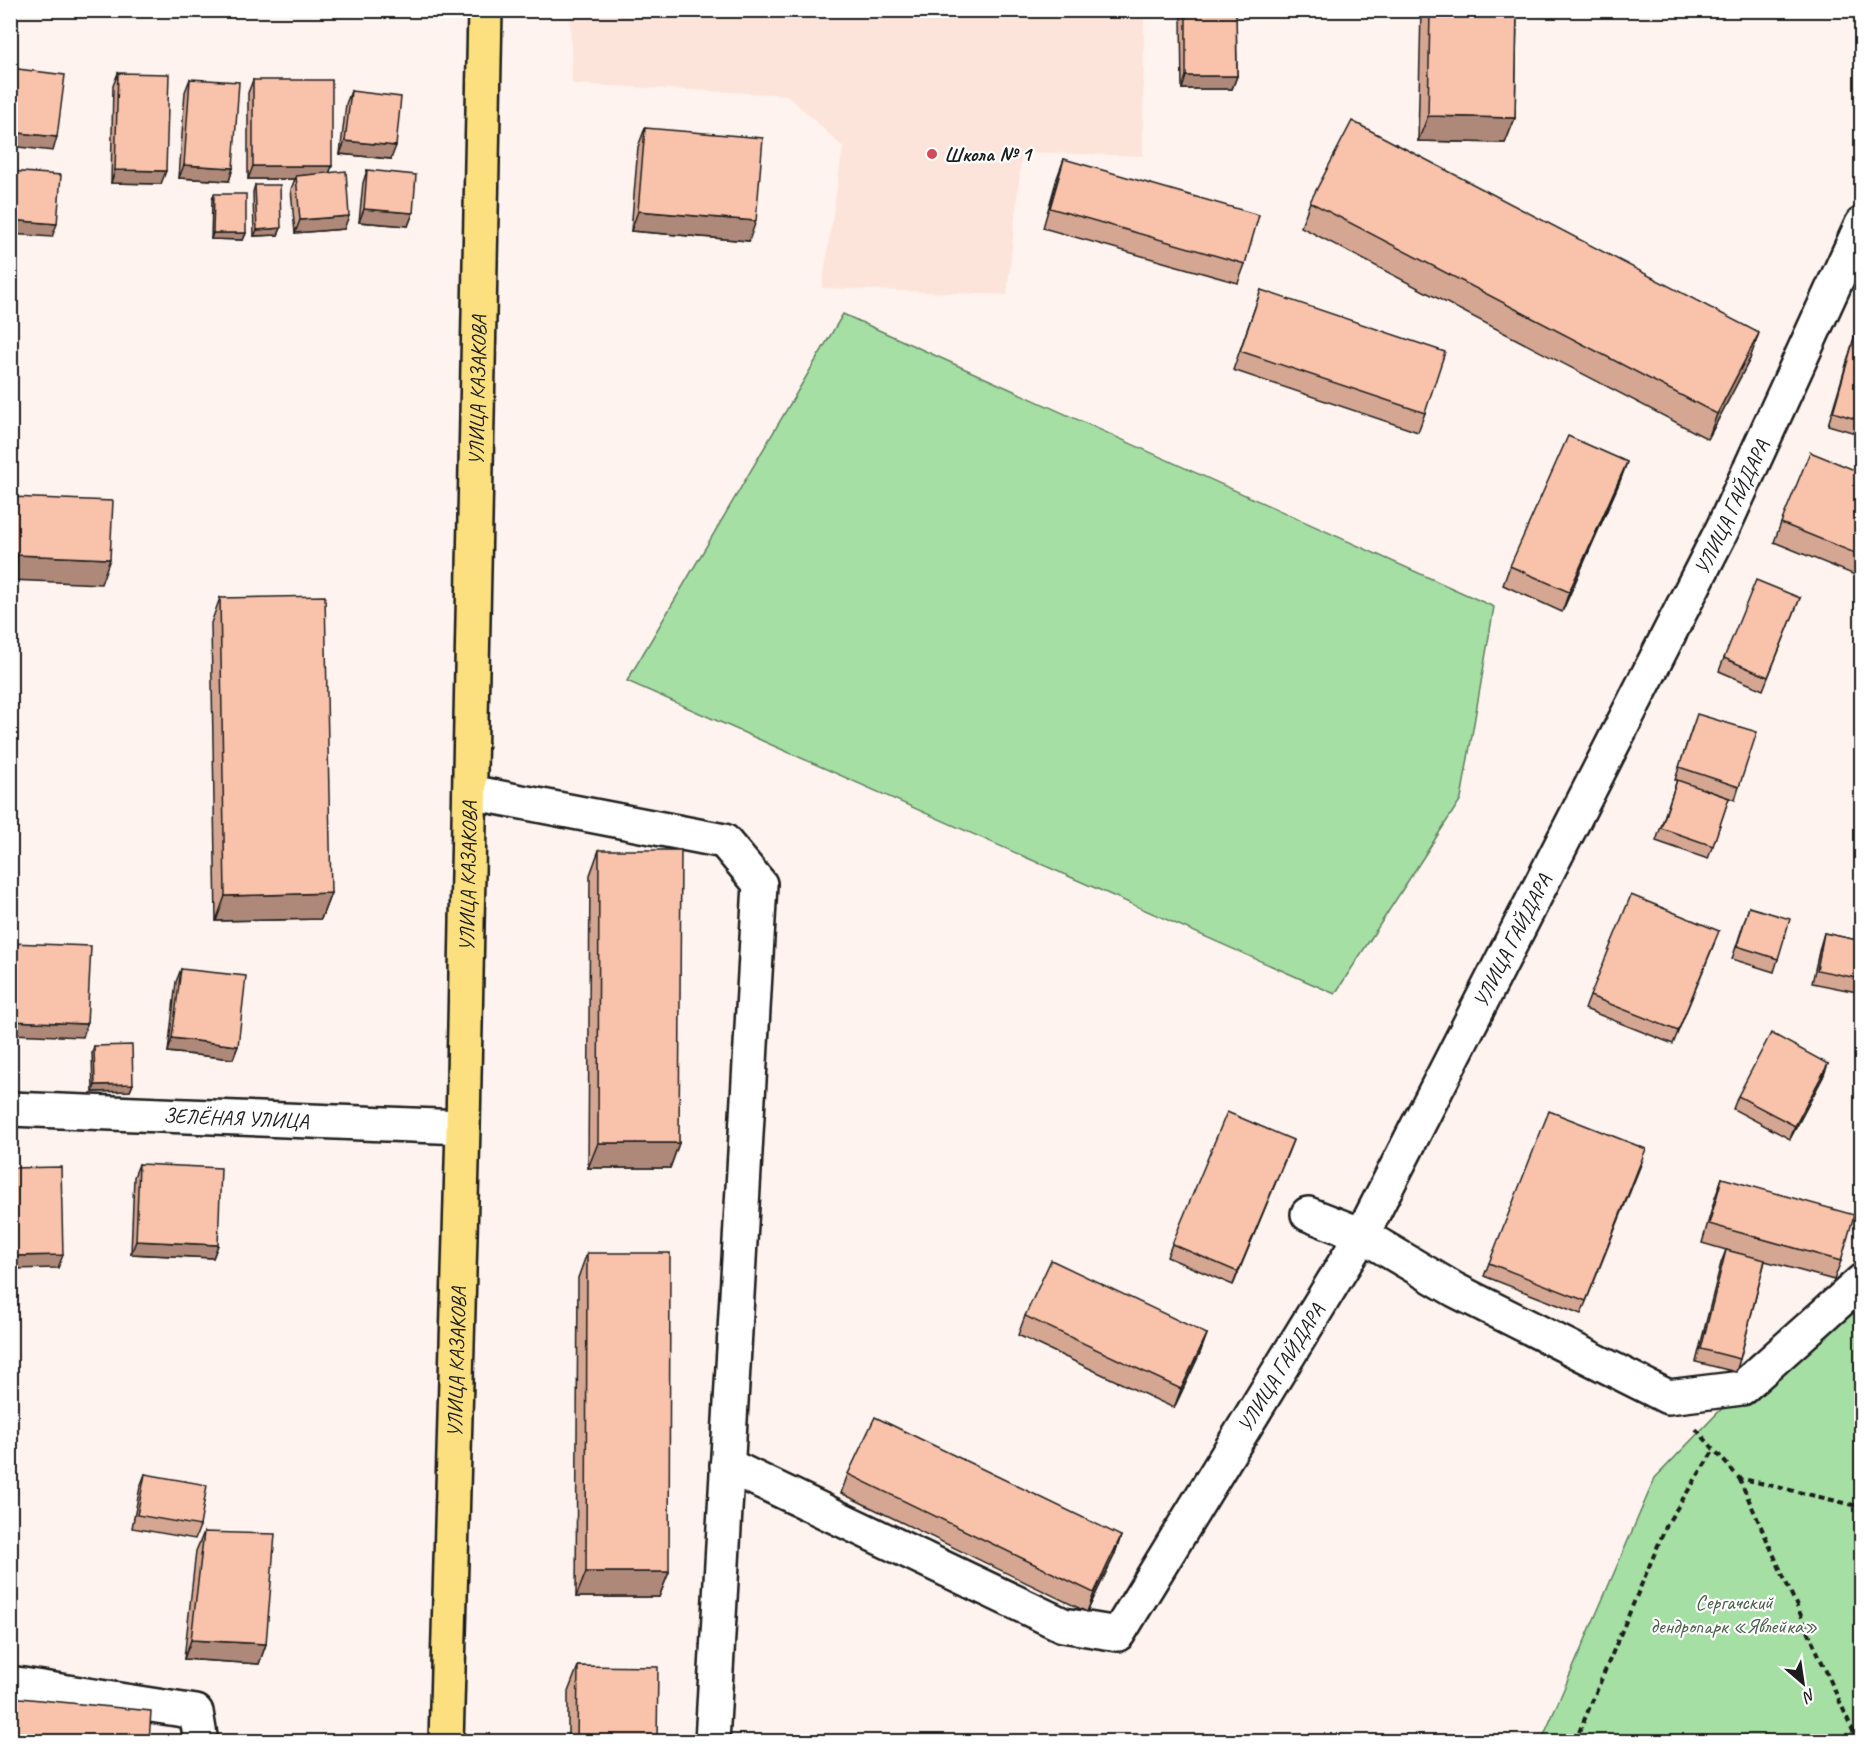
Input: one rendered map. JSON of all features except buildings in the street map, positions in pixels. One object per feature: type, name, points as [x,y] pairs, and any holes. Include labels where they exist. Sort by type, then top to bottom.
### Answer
[{"type":"main road","name":"УЛИЦА КАЗАКОВА","points":[[446,1742],[463,1127],[485,10]]},
{"type":"street","name":"УЛИЦА ГАЙДАРА","points":[[727,1465],[1063,1625],[1118,1634],[1362,1235],[1723,528],[1862,224]]},
{"type":"street","points":[[470,792],[724,841],[760,884],[712,1742]]},
{"type":"street","name":"ЗЕЛЁНАЯ УЛИЦА","points":[[10,1109],[463,1127]]},
{"type":"street","points":[[1308,1214],[1362,1235],[1455,1290],[1668,1397],[1742,1388],[1862,1281]]},
{"type":"street","points":[[10,1683],[196,1712],[201,1742]]},
{"type":"path","points":[[1668,1397],[1739,1479],[1858,1742]]},
{"type":"path","points":[[1575,1742],[1667,1524],[1714,1450]]},
{"type":"path","points":[[1739,1479],[1862,1507]]},
{"type":"shaded area","name":"Школа № 1","points":[[570,11],[1144,11],[1143,156],[1022,152],[1007,295],[822,288],[843,147],[787,95],[572,84]]},
{"type":"green space","points":[[843,314],[1494,607],[1461,799],[1335,994],[627,681]]},
{"type":"green space","name":"Сергачский дендропарк «Явлейка»","points":[[1861,1264],[1861,1741],[1541,1742],[1655,1478]]},
{"type":"place","name":"Школа № 1","points":[[932,154]]}]
